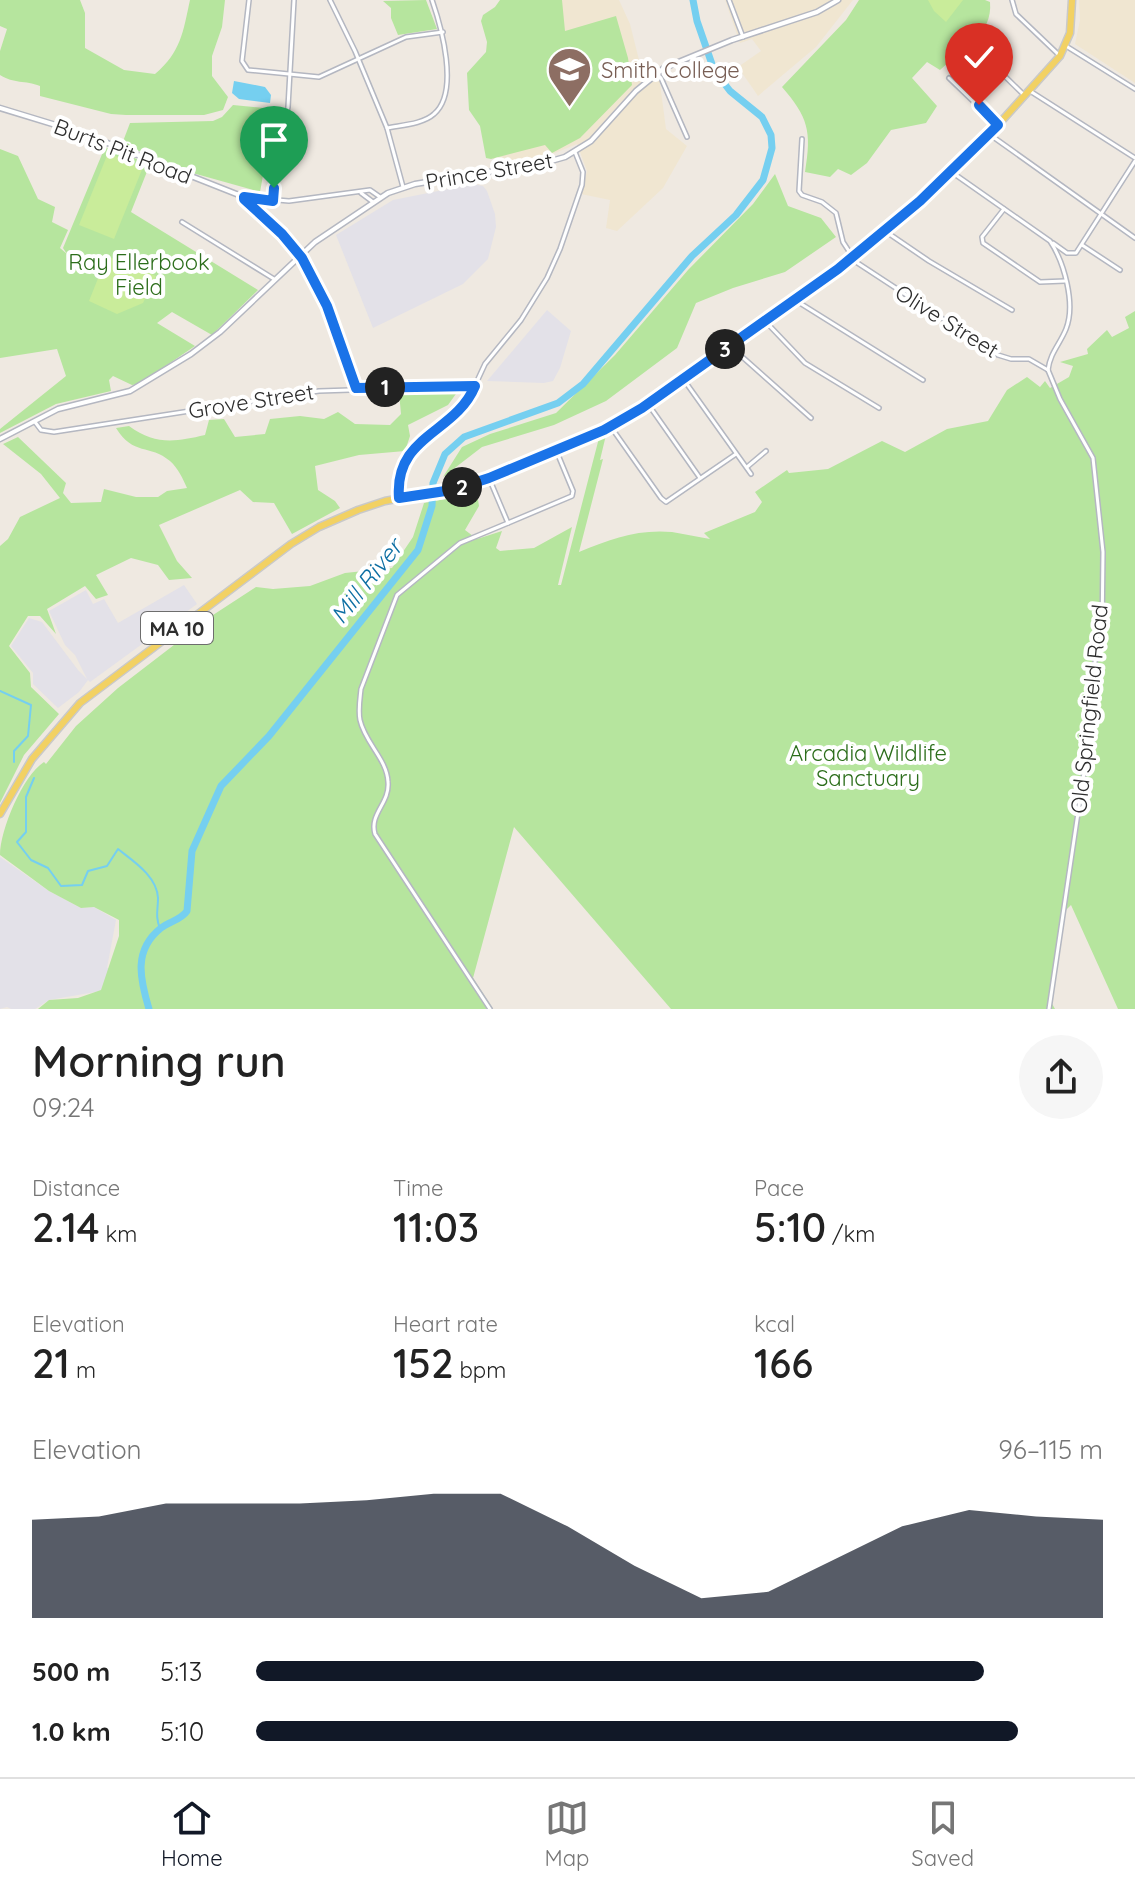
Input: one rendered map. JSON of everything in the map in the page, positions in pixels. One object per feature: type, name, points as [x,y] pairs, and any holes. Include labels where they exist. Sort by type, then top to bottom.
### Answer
[{"type":"main road","name":"Prince Street","points":[[0,439],[58,409],[119,394],[143,384],[213,339],[299,255],[381,197],[403,187],[544,163],[575,152],[591,141],[656,74],[675,62],[817,12],[838,0]]},
{"type":"main road","name":"MA 10","points":[[0,814],[21,775],[73,709],[98,687],[306,534],[358,510],[489,478],[611,427],[648,404],[853,256],[951,171],[1028,94],[1066,46],[1072,0]]},
{"type":"main road","name":"Burts Pit Road","points":[[0,108],[99,139],[244,197]]},
{"type":"main road","points":[[244,197],[247,205],[282,234],[299,255]]},
{"type":"street","points":[[249,0],[242,61],[244,68],[290,76],[319,77],[406,37],[443,32]]},
{"type":"street","points":[[273,201],[288,107],[294,0]]},
{"type":"street","points":[[330,0],[387,128],[403,187]]},
{"type":"street","points":[[387,128],[431,116],[439,108],[446,74],[443,32],[432,0]]},
{"type":"street","points":[[729,0],[743,37]]},
{"type":"street","points":[[1012,0],[1016,14],[1060,56]]},
{"type":"street","points":[[1066,46],[1135,89]]},
{"type":"street","points":[[951,171],[1070,254],[1076,253],[1082,245],[1135,159],[1028,94],[978,50]]},
{"type":"street","points":[[656,74],[666,87],[687,137]]},
{"type":"street","points":[[949,78],[998,125]]},
{"type":"street","points":[[989,134],[1135,238]]},
{"type":"street","points":[[802,139],[799,191],[836,213],[843,242],[853,256]]},
{"type":"street","points":[[399,498],[400,476],[409,454],[425,437],[460,411],[485,364],[529,309],[554,265],[582,185],[583,172],[575,152]]},
{"type":"street","points":[[244,197],[273,201],[375,191],[381,197]]},
{"type":"street","points":[[361,193],[373,202]]},
{"type":"street","points":[[1004,209],[983,235],[983,243],[1040,282],[1065,281]]},
{"type":"street","points":[[182,222],[274,279]]},
{"type":"street","points":[[885,231],[1012,310]]},
{"type":"street","points":[[1048,370],[1051,354],[1068,322],[1069,308],[1060,260],[1050,241]]},
{"type":"street","points":[[1082,245],[1120,270]]},
{"type":"street","points":[[299,255],[327,306],[356,388]]},
{"type":"street","name":"Olive Street","points":[[853,256],[867,270],[998,355],[1029,359],[1048,370]]},
{"type":"street","points":[[795,300],[923,380]]},
{"type":"street","points":[[765,321],[805,363],[879,408]]},
{"type":"street","points":[[730,346],[811,418]]},
{"type":"street","name":"Old Springfield Road","points":[[1048,370],[1093,458],[1103,552],[1102,634],[1093,670],[1087,752],[1049,1009]]},
{"type":"street","points":[[683,379],[751,474]]},
{"type":"street","name":"Grove Street","points":[[34,420],[41,430],[54,432],[298,394],[356,388],[475,386]]},
{"type":"street","points":[[648,404],[700,478]]},
{"type":"street","points":[[611,427],[665,502],[736,454]]},
{"type":"street","points":[[490,1009],[375,834],[373,820],[387,795],[388,782],[384,765],[360,719],[359,702],[361,689],[397,595],[460,543],[572,496],[573,491],[556,450]]},
{"type":"street","points":[[747,468],[766,451]]},
{"type":"street","points":[[489,478],[508,523]]},
{"type":"shaded area","name":"Smith College","points":[[515,0],[619,0],[630,24],[643,76],[659,76],[666,129],[687,146],[663,188],[617,231],[606,228],[610,200],[581,194],[587,171],[577,144],[550,155],[495,164],[470,88]]},
{"type":"shaded area","name":"Smith College","points":[[725,0],[853,0],[816,47],[758,96],[738,67],[761,51],[752,39],[740,43]]},
{"type":"shaded area","points":[[1079,0],[1135,0],[1135,83],[1075,44],[1080,20]]},
{"type":"shaded area","points":[[473,184],[483,186],[487,191],[495,214],[496,227],[488,259],[463,284],[373,328],[336,235],[393,200]]},
{"type":"shaded area","points":[[547,310],[571,331],[553,381],[487,381]]},
{"type":"shaded area","points":[[184,585],[197,604],[90,682],[88,680],[79,692],[58,708],[33,684],[33,673],[11,646],[29,618],[42,622],[87,679],[75,655],[65,645],[49,611],[86,590],[93,604],[104,599],[118,623]]},
{"type":"shaded area","points":[[0,857],[49,891],[81,908],[94,907],[116,920],[107,968],[121,968],[101,991],[49,1000],[35,1009],[0,1009]]},
{"type":"green space","points":[[0,0],[80,0],[85,13],[85,48],[124,70],[155,74],[176,49],[190,0],[225,0],[222,27],[212,56],[212,76],[228,97],[223,110],[204,115],[111,114],[40,96],[40,86],[0,75],[0,51],[7,29],[0,26]]},
{"type":"green space","points":[[426,0],[437,29],[398,35],[391,18],[391,8],[383,1]]},
{"type":"green space","points":[[500,0],[562,0],[565,31],[616,16],[632,85],[580,138],[552,153],[545,145],[486,158],[480,126],[469,110],[467,73],[486,52],[487,42],[481,21],[483,15]]},
{"type":"green space","points":[[859,0],[985,0],[990,2],[990,14],[987,24],[974,41],[940,70],[927,62],[912,78],[937,106],[926,123],[891,130],[867,163],[851,175],[838,169],[830,177],[805,172],[808,146],[806,125],[798,107],[782,87],[846,20]]},
{"type":"green space","points":[[928,0],[963,0],[946,22]]},
{"type":"green space","points":[[233,105],[275,109],[260,192],[189,172],[122,144],[130,123],[213,121],[222,117]]},
{"type":"green space","name":"Ray Ellerbook Field","points":[[105,147],[150,164],[131,212],[258,290],[212,335],[172,312],[157,323],[195,346],[139,384],[132,385],[113,376],[109,380],[111,391],[56,404],[0,433],[0,429],[66,376],[57,349],[0,358],[0,149],[18,156],[38,199],[55,207],[52,222],[68,230],[60,248],[67,254],[63,248]]},
{"type":"green space","points":[[108,153],[143,167],[114,239],[79,225]]},
{"type":"green space","points":[[775,174],[788,206],[821,218],[836,237],[785,272],[696,303],[677,348],[606,401],[554,425],[482,447],[443,477],[462,447],[490,434],[556,413],[615,355],[688,270],[753,204]]},
{"type":"green space","name":"Ray Ellerbook Field","points":[[107,256],[156,276],[143,303],[117,314],[89,301]]},
{"type":"green space","name":"Arcadia Wildlife Sanctuary","points":[[1135,311],[1135,1009],[1118,1009],[1071,905],[1063,913],[1050,1000],[1055,1009],[671,1009],[514,827],[473,978],[493,1009],[38,1009],[49,1000],[78,998],[101,990],[119,936],[119,920],[94,907],[81,908],[49,891],[0,855],[14,804],[36,769],[44,762],[46,764],[76,726],[118,688],[213,615],[256,587],[310,586],[345,573],[392,568],[413,537],[424,503],[477,493],[479,506],[465,530],[477,539],[502,531],[496,548],[500,551],[534,548],[572,527],[558,585],[561,585],[599,438],[606,435],[600,460],[603,459],[579,552],[613,539],[647,532],[672,532],[710,539],[704,533],[755,512],[762,502],[755,492],[787,470],[789,473],[828,469],[882,441],[905,452],[947,429],[988,421],[1007,390],[1027,377],[1040,387],[1045,381],[1050,388],[1069,377],[1073,366],[1060,362],[1088,354],[1087,349],[1107,330],[1112,337],[1129,328],[1125,317]]},
{"type":"green space","points":[[458,391],[448,405],[408,425],[410,436],[405,451],[359,455],[315,466],[318,490],[340,508],[292,534],[274,503],[253,502],[240,490],[159,525],[177,561],[192,578],[169,580],[158,565],[131,558],[96,575],[108,595],[96,599],[85,586],[47,609],[56,634],[40,616],[28,616],[9,646],[30,673],[31,687],[59,714],[24,755],[0,803],[0,546],[8,539],[20,517],[60,498],[41,474],[3,444],[18,437],[66,483],[63,493],[71,503],[101,502],[104,489],[136,497],[158,497],[167,491],[187,488],[180,474],[170,461],[129,443],[116,428],[129,426],[157,439],[175,440],[205,435],[209,420],[224,419],[235,437],[265,434],[270,419],[300,416],[324,419],[338,412],[355,424],[390,425],[401,414],[399,392]]},
{"type":"water","points":[[234,81],[265,87],[271,95],[270,103],[239,99],[232,93]]},
{"type":"waterway","name":"Mill River","points":[[149,1009],[141,976],[143,955],[152,937],[187,911],[192,851],[221,786],[269,736],[418,550],[432,506],[433,483],[445,454],[464,437],[558,403],[583,384],[692,256],[736,215],[763,180],[772,148],[771,135],[762,117],[730,91],[714,70],[693,0]]},
{"type":"waterway","points":[[0,691],[31,705],[28,736],[14,751],[14,762]]},
{"type":"waterway","points":[[34,778],[26,797],[26,832],[17,842],[31,860],[48,868],[61,886],[82,885],[88,871],[107,866],[118,849],[143,870],[157,890],[160,929]]},
{"type":"place","name":"Smith College","points":[[570,109]]},
{"type":"route","points":[[274,188],[273,201],[244,199],[282,234],[302,258],[327,306],[356,388],[475,386],[466,405],[425,437],[409,454],[400,476],[399,498],[452,490],[489,478],[604,430],[648,404],[823,279],[920,201],[998,125],[979,105]]}]
